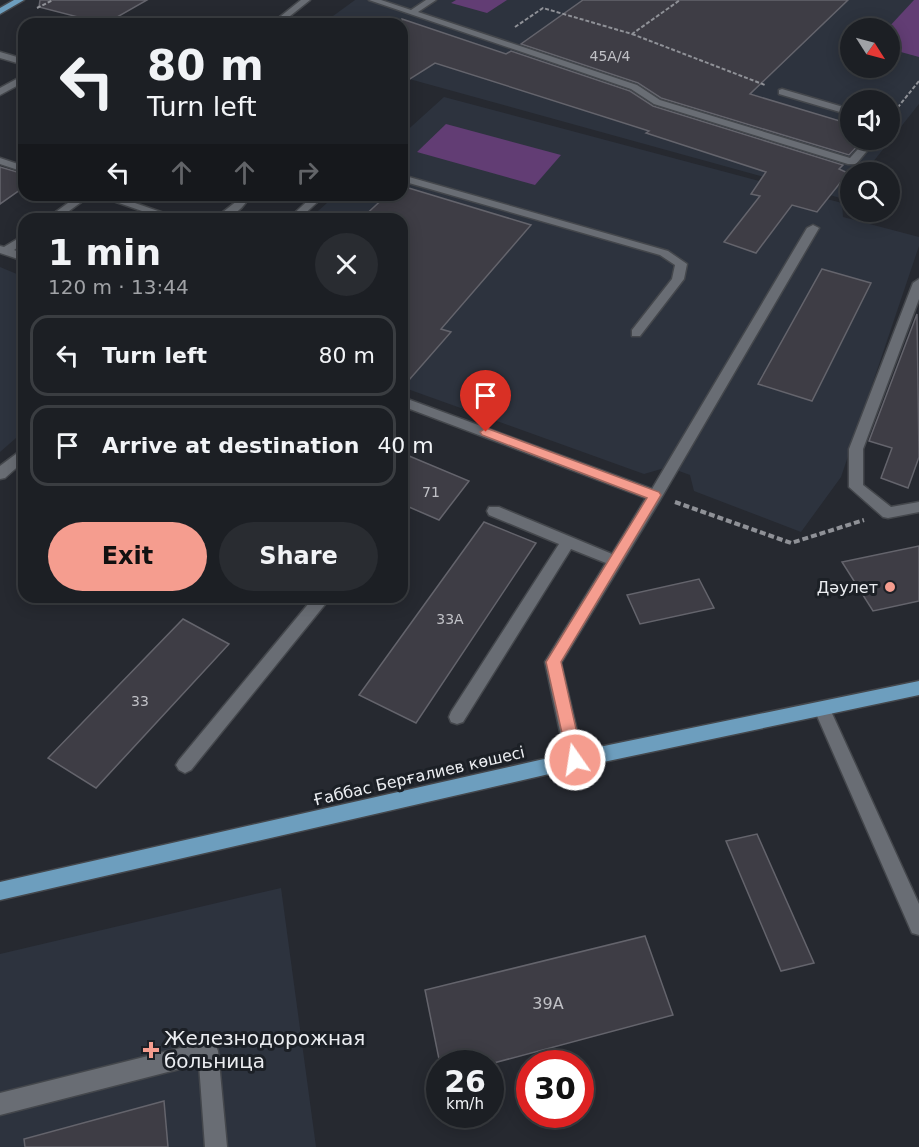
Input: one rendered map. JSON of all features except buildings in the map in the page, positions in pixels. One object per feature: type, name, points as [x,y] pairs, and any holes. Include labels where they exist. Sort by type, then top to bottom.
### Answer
[{"type":"main road","points":[[0,11],[20,0]]},
{"type":"main road","name":"Ғаббас Берғалиев көшесі","points":[[0,891],[575,760],[919,688]]},
{"type":"street","points":[[283,18],[306,0]]},
{"type":"street","points":[[373,0],[634,87],[657,102],[852,162],[862,150]]},
{"type":"street","points":[[412,12],[432,0]]},
{"type":"street","points":[[0,55],[18,60]]},
{"type":"street","points":[[0,92],[18,82]]},
{"type":"street","points":[[782,92],[840,109]]},
{"type":"street","points":[[0,161],[18,167]]},
{"type":"street","points":[[408,180],[664,253],[681,264],[678,279],[636,333]]},
{"type":"street","points":[[60,213],[77,201]]},
{"type":"street","points":[[119,201],[157,213]]},
{"type":"street","points":[[227,213],[242,201]]},
{"type":"street","points":[[300,213],[313,201]]},
{"type":"street","points":[[575,760],[553,662],[813,228]]},
{"type":"street","points":[[2,250],[18,241]]},
{"type":"street","points":[[2,250],[18,256]]},
{"type":"street","points":[[919,283],[856,449],[856,487],[888,513],[919,507]]},
{"type":"street","points":[[408,403],[655,495]]},
{"type":"street","points":[[0,474],[18,458]]},
{"type":"street","points":[[494,511],[615,561]]},
{"type":"street","points":[[457,717],[568,542]]},
{"type":"street","points":[[185,765],[318,603]]},
{"type":"street","points":[[822,709],[919,926]]},
{"type":"street","points":[[0,1104],[208,1051],[216,1147]]},
{"type":"path","points":[[632,34],[680,0]]},
{"type":"path","points":[[496,40],[543,8],[632,34],[782,92]]},
{"type":"path","points":[[900,105],[919,81]]},
{"type":"path","points":[[655,495],[791,543],[888,513]]},
{"type":"shaded area","points":[[355,0],[919,0],[919,104],[900,128],[900,90],[840,90],[840,150],[882,150],[873,162],[840,162],[840,198],[408,79],[408,18],[330,18]]},
{"type":"shaded area","points":[[456,0],[507,0],[487,13],[451,3]]},
{"type":"shaded area","points":[[914,0],[919,0],[919,57],[900,52],[900,18],[897,18]]},
{"type":"shaded area","points":[[444,97],[840,202],[840,222],[862,222],[919,237],[919,246],[841,477],[801,532],[694,491],[690,475],[668,467],[644,474],[408,389],[408,213],[316,213],[329,201],[408,201],[408,130]]},
{"type":"shaded area","points":[[446,124],[561,155],[535,185],[417,152]]},
{"type":"shaded area","points":[[0,267],[18,274],[18,436],[0,452]]},
{"type":"shaded area","name":"Железнодорожная больница","points":[[281,888],[316,1147],[0,1147],[0,954]]},
{"type":"place","name":"Дәулет","points":[[890,587]]},
{"type":"place","name":"Железнодорожная больница","points":[[151,1050]]},
{"type":"route","points":[[486,432],[655,495],[553,662],[575,760]]}]
